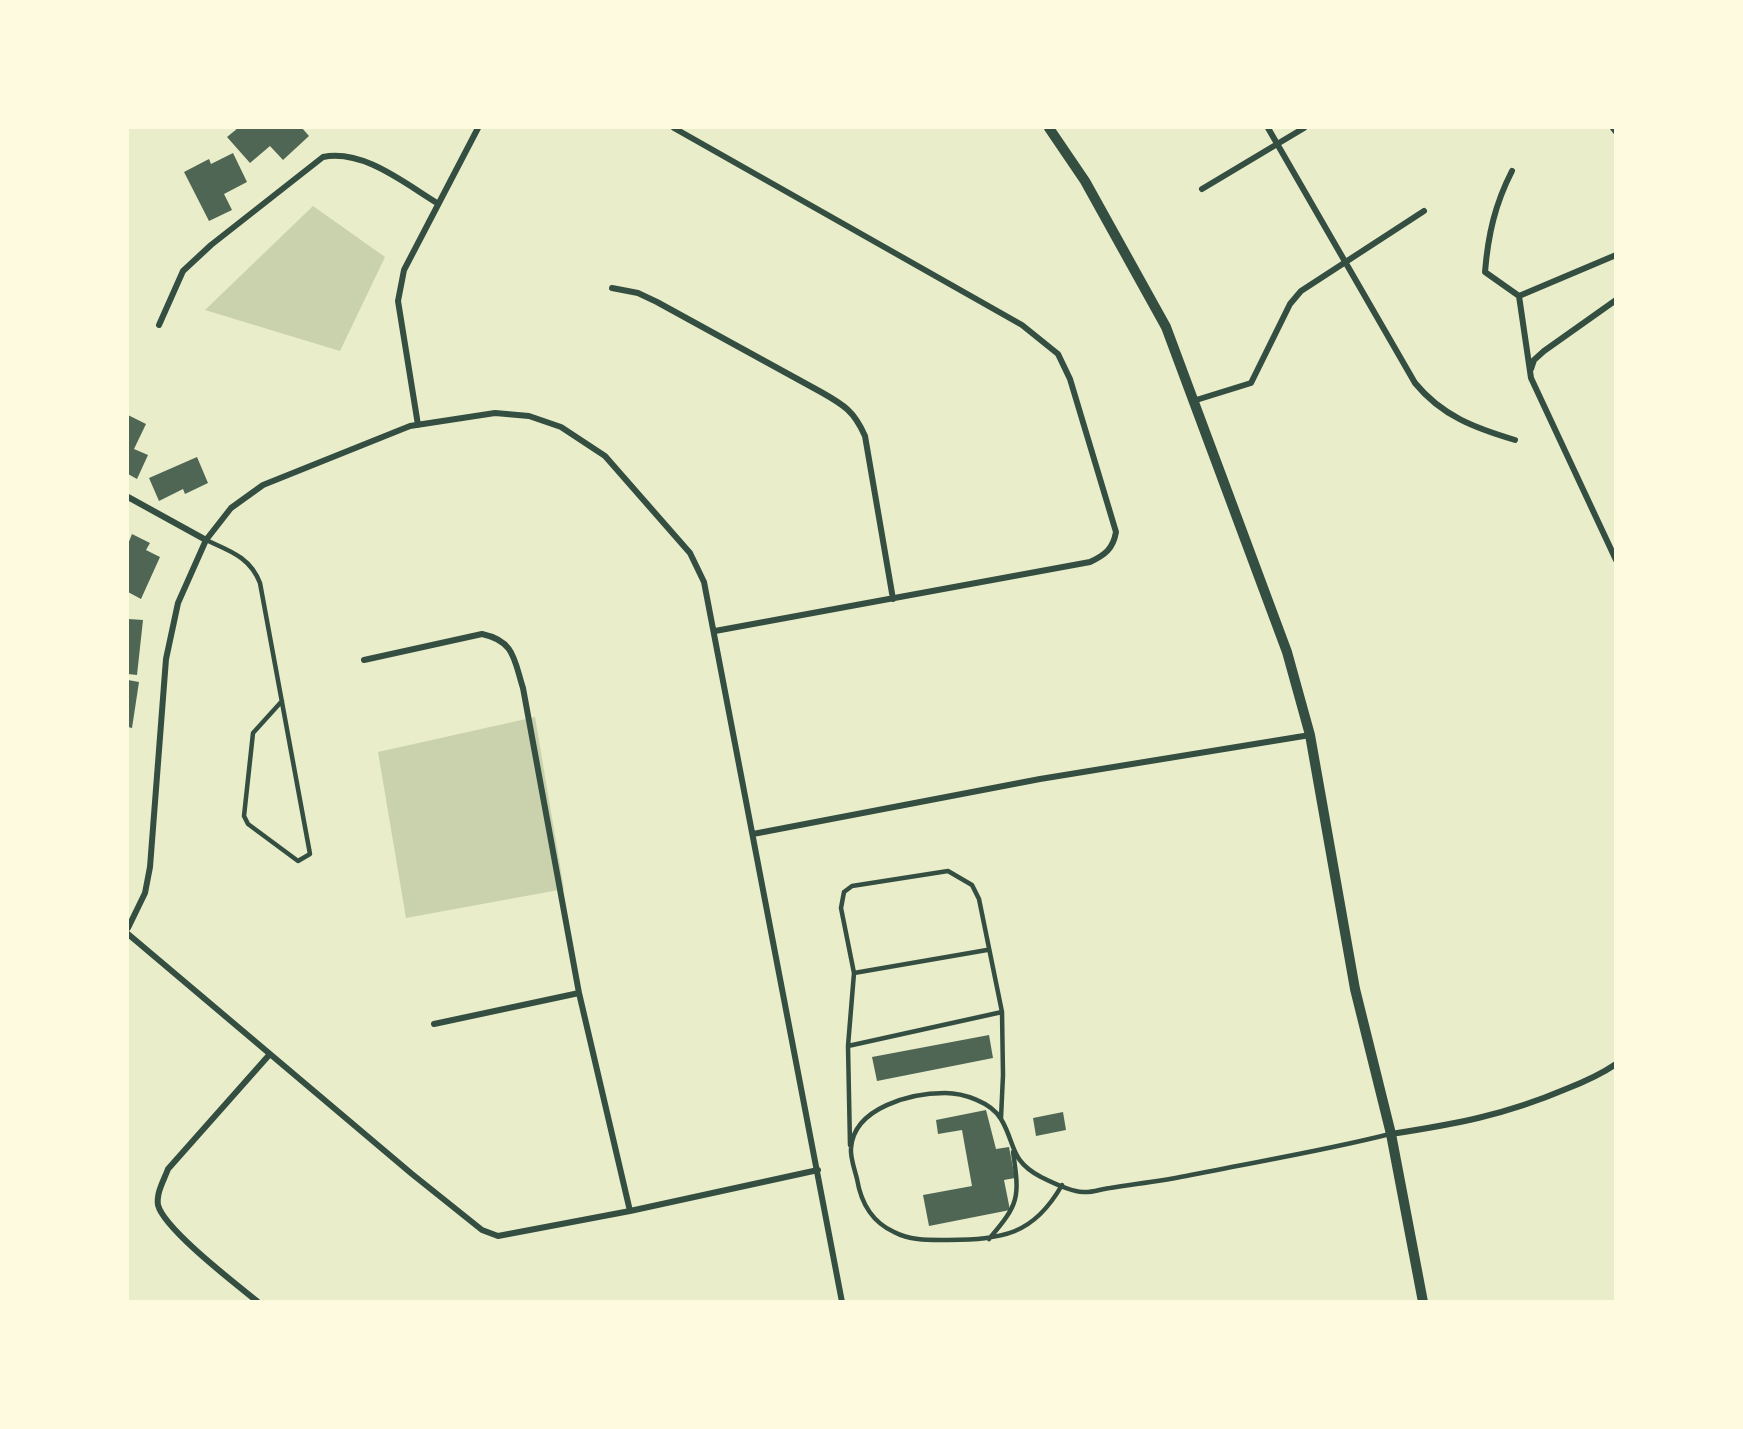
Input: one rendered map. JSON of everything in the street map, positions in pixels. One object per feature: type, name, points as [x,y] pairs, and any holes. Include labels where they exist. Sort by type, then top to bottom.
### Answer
[{"type":"street","points":[[418,425],[398,301],[404,270],[478,128]]},
{"type":"street","points":[[674,128],[1022,325],[1058,354],[1070,379],[1116,532],[1114,542],[1108,552],[1090,562],[715,631]]},
{"type":"street","points":[[1049,128],[1086,181],[1166,327],[1287,652],[1310,735],[1355,989],[1391,1134],[1423,1302]]},
{"type":"street","points":[[1268,128],[1415,383],[1429,401],[1455,419],[1515,440]]},
{"type":"street","points":[[1202,189],[1277,142],[1304,128]]},
{"type":"street","points":[[159,325],[183,271],[211,245],[323,157],[339,154],[355,157],[437,203]]},
{"type":"street","points":[[1512,171],[1500,194],[1488,236],[1485,272],[1519,296],[1530,378],[1616,560]]},
{"type":"street","points":[[1193,401],[1251,383],[1290,304],[1301,291],[1346,264],[1424,211]]},
{"type":"street","points":[[1519,296],[1616,255]]},
{"type":"street","points":[[612,288],[638,293],[657,302],[821,392],[846,407],[858,418],[865,436],[893,599]]},
{"type":"street","points":[[1530,378],[1534,360],[1616,300]]},
{"type":"street","points":[[128,928],[145,893],[150,867],[166,659],[178,603],[206,540],[231,508],[263,485],[335,455],[418,425],[495,413],[529,416],[561,427],[605,456],[690,553],[704,582],[842,1302]]},
{"type":"street","points":[[128,498],[206,540]]},
{"type":"street","points":[[364,660],[482,634],[496,637],[507,644],[523,688],[579,993],[630,1211]]},
{"type":"street","points":[[753,834],[1040,779],[1310,735]]},
{"type":"street","points":[[128,934],[482,1230],[498,1236],[630,1211],[818,1170]]},
{"type":"street","points":[[434,1024],[579,993]]},
{"type":"street","points":[[258,1302],[170,1226],[158,1205],[159,1193],[168,1169],[270,1054]]},
{"type":"street","points":[[1391,1134],[1469,1122],[1530,1105],[1602,1074],[1616,1064]]},
{"type":"lane","points":[[1612,128],[1616,133]]},
{"type":"lane","points":[[206,540],[240,555],[250,563],[256,573],[282,701],[310,854],[298,861],[248,824],[244,816],[253,733],[282,701]]},
{"type":"lane","points":[[989,1239],[1013,1211],[1018,1181],[1012,1150],[1001,1118],[1004,1075],[1002,1012],[978,899],[972,885],[961,876],[948,871],[852,886],[844,892],[841,908],[854,973],[849,1007],[848,1046],[850,1150],[863,1201],[869,1212],[883,1226],[901,1235],[921,1240],[989,1239],[1018,1230],[1034,1219],[1050,1206],[1062,1185]]},
{"type":"lane","points":[[854,973],[987,950]]},
{"type":"lane","points":[[848,1046],[1002,1012]]},
{"type":"lane","points":[[850,1150],[855,1134],[863,1123],[878,1110],[906,1098],[945,1093],[965,1096],[981,1102],[1001,1118]]},
{"type":"lane","points":[[1012,1150],[1030,1171],[1082,1193],[1154,1182],[1391,1134]]},
{"type":"green space","points":[[313,206],[385,257],[340,351],[205,310]]},
{"type":"green space","points":[[535,717],[564,889],[406,918],[378,752]]},
{"type":"building","points":[[238,128],[302,128],[309,136],[283,160],[270,146],[250,163],[227,137]]},
{"type":"building","points":[[233,153],[247,182],[224,194],[232,210],[209,221],[184,172],[209,159],[211,164]]},
{"type":"building","points":[[128,415],[146,424],[134,449],[148,455],[137,479],[128,474]]},
{"type":"building","points":[[197,457],[208,483],[185,494],[183,489],[159,501],[149,478]]},
{"type":"building","points":[[132,534],[150,543],[146,550],[160,557],[141,599],[128,592],[128,544]]},
{"type":"building","points":[[128,619],[143,620],[137,675],[128,674]]},
{"type":"building","points":[[128,680],[139,682],[132,728],[128,727]]},
{"type":"building","points":[[989,1035],[993,1058],[877,1081],[872,1057]]},
{"type":"building","points":[[986,1110],[996,1149],[1009,1147],[1015,1178],[1004,1180],[1010,1210],[929,1226],[923,1195],[972,1186],[962,1130],[938,1134],[936,1120]]},
{"type":"building","points":[[1063,1112],[1066,1130],[1036,1136],[1033,1118]]}]
